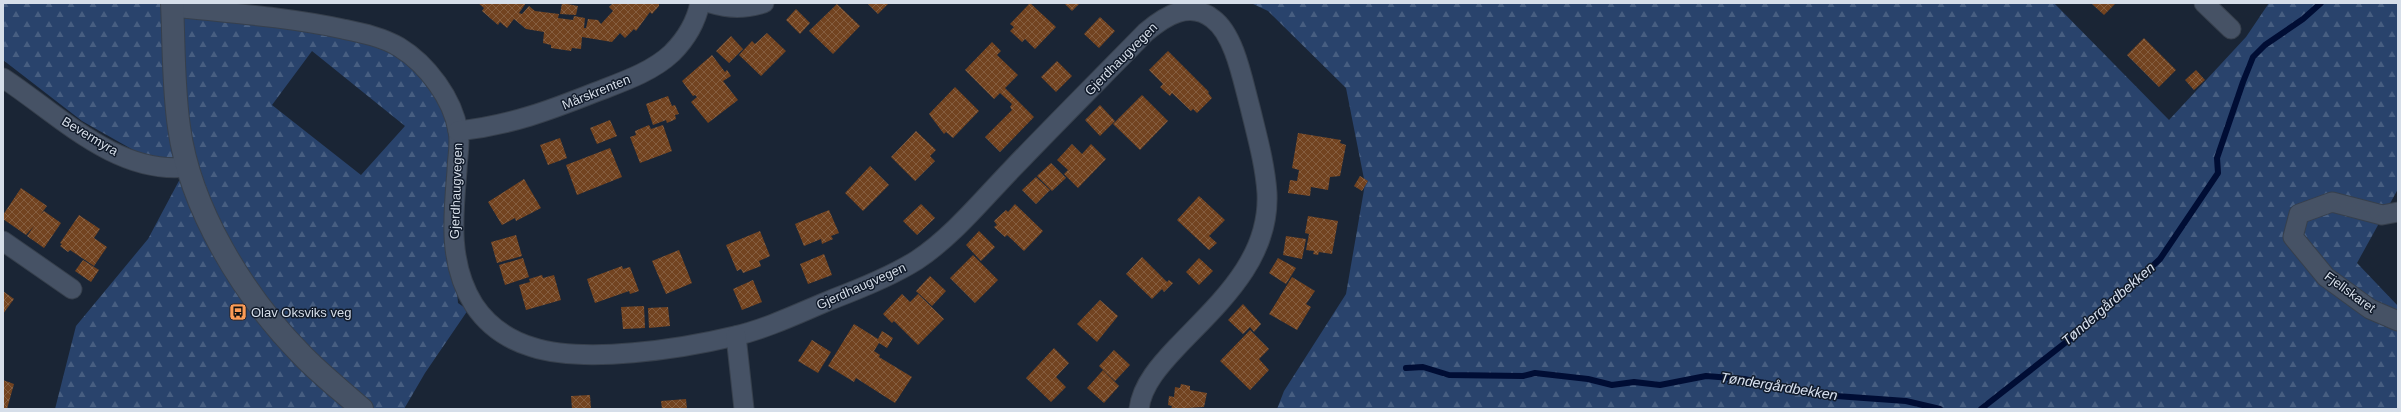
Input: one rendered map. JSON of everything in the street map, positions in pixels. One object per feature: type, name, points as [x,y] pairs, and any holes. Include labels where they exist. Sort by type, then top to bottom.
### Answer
[{"type":"street","name":"Mårskrenten","points":[[458,131],[496,126],[532,117],[623,82],[657,65],[672,52],[685,37],[694,22],[700,3]]},
{"type":"street","points":[[710,3],[725,8],[745,8],[764,3]]},
{"type":"street","points":[[2204,3],[2231,29]]},
{"type":"street","name":"Gjerdhaugvegen","points":[[172,5],[319,24],[382,39],[398,47],[425,68],[445,98],[458,131],[452,228],[457,264],[461,278],[475,306],[493,327],[506,335],[531,347],[571,353],[650,350],[736,336],[762,328],[894,273],[916,260],[956,227],[1146,32],[1162,19],[1176,12],[1192,10],[1213,18],[1225,33],[1232,48],[1261,153],[1267,193],[1264,222],[1257,248],[1249,265],[1224,298],[1157,370],[1147,386],[1139,409]]},
{"type":"street","points":[[172,5],[179,128],[187,167],[221,246],[259,303],[300,353],[362,409]]},
{"type":"street","name":"Bevermyra","points":[[3,78],[82,133],[109,149],[146,164],[173,168],[187,167]]},
{"type":"street","name":"Fjellskaret","points":[[2398,212],[2382,214],[2332,202],[2298,214],[2293,237],[2326,277],[2370,309],[2398,321]]},
{"type":"street","points":[[3,241],[72,289]]},
{"type":"street","points":[[736,336],[744,409]]},
{"type":"green space","points":[[3,3],[185,3],[394,42],[450,89],[451,215],[458,303],[468,310],[425,373],[404,409],[55,409],[76,326],[148,239],[181,177],[82,121],[3,60]],"holes":[[[312,51],[405,126],[361,175],[272,105]]]},
{"type":"green space","points":[[1251,3],[2054,3],[2169,120],[2246,37],[2269,3],[2398,3],[2398,189],[2357,263],[2398,306],[2398,409],[1277,409],[1284,391],[1346,294],[1365,184],[1346,88],[1268,11]]},
{"type":"building","points":[[478,3],[526,3],[519,13],[522,14],[529,6],[535,11],[559,14],[558,18],[573,20],[574,16],[585,18],[584,28],[586,28],[588,19],[598,20],[601,24],[613,11],[609,7],[613,3],[659,3],[659,6],[652,14],[650,12],[636,31],[634,29],[625,38],[620,33],[612,42],[582,37],[581,49],[572,48],[571,51],[551,48],[551,45],[543,43],[544,32],[526,29],[514,19],[507,28],[500,22],[498,25],[482,11],[484,8]]},
{"type":"building","points":[[562,3],[578,6],[576,15],[560,14]]},
{"type":"building","points":[[867,3],[889,3],[878,14]]},
{"type":"building","points":[[1030,3],[1056,27],[1035,49],[1025,39],[1022,42],[1010,31],[1014,27],[1010,24]]},
{"type":"building","points":[[1064,3],[1080,3],[1072,11]]},
{"type":"building","points":[[2091,3],[2116,3],[2104,15]]},
{"type":"building","points":[[837,4],[860,26],[833,54],[809,31]]},
{"type":"building","points":[[796,9],[810,23],[800,34],[786,20]]},
{"type":"building","points":[[1100,17],[1115,31],[1099,48],[1084,34]]},
{"type":"building","points":[[767,33],[786,51],[761,76],[739,55],[752,41],[755,44]]},
{"type":"building","points":[[731,36],[743,49],[729,63],[716,51]]},
{"type":"building","points":[[2144,38],[2176,70],[2159,87],[2127,55]]},
{"type":"building","points":[[992,42],[1001,51],[997,55],[1018,75],[1005,88],[1034,117],[1000,152],[985,137],[1012,110],[1010,107],[1012,104],[1000,93],[994,99],[965,70]]},
{"type":"building","points":[[1168,51],[1209,92],[1208,93],[1212,98],[1197,113],[1193,109],[1191,111],[1172,93],[1170,96],[1160,87],[1163,84],[1149,70]]},
{"type":"building","points":[[712,55],[725,72],[727,70],[731,76],[723,81],[738,100],[708,123],[691,102],[697,97],[695,95],[693,96],[682,81]]},
{"type":"building","points":[[1057,61],[1072,76],[1056,92],[1041,77]]},
{"type":"building","points":[[2196,70],[2205,80],[2194,90],[2185,80]]},
{"type":"building","points":[[955,87],[979,111],[953,138],[946,132],[944,134],[929,114]]},
{"type":"building","points":[[1142,95],[1168,121],[1140,150],[1113,124]]},
{"type":"building","points":[[668,96],[672,106],[675,105],[679,114],[675,115],[676,119],[667,123],[666,120],[653,125],[646,104]]},
{"type":"building","points":[[1100,105],[1115,121],[1100,136],[1085,120]]},
{"type":"building","points":[[610,120],[617,136],[597,144],[590,128]]},
{"type":"building","points":[[649,125],[651,129],[663,125],[672,151],[640,163],[630,137],[636,135],[635,131]]},
{"type":"building","points":[[916,131],[936,150],[930,156],[935,161],[915,181],[891,157]]},
{"type":"building","points":[[1298,133],[1341,140],[1340,143],[1346,145],[1340,176],[1330,177],[1328,190],[1311,187],[1310,196],[1288,193],[1290,180],[1297,181],[1299,170],[1292,168]]},
{"type":"building","points":[[560,138],[567,158],[548,165],[540,145]]},
{"type":"building","points":[[1072,144],[1082,154],[1091,144],[1106,159],[1078,188],[1064,174],[1068,170],[1057,160]]},
{"type":"building","points":[[610,148],[622,177],[577,195],[566,165]]},
{"type":"building","points":[[1051,163],[1066,178],[1052,191],[1037,176]]},
{"type":"building","points":[[870,166],[889,185],[863,211],[845,193]]},
{"type":"building","points":[[1360,176],[1368,181],[1362,191],[1354,186]]},
{"type":"building","points":[[1036,177],[1050,190],[1036,204],[1022,190]]},
{"type":"building","points":[[524,179],[541,208],[516,221],[515,218],[502,225],[488,202]]},
{"type":"building","points":[[21,188],[47,206],[41,214],[44,211],[61,223],[44,248],[27,236],[34,226],[26,235],[3,219],[3,215]]},
{"type":"building","points":[[1199,196],[1225,220],[1209,236],[1217,243],[1209,250],[1177,220]]},
{"type":"building","points":[[921,204],[935,218],[917,235],[903,221]]},
{"type":"building","points":[[1015,204],[1043,231],[1024,251],[1007,235],[1005,237],[994,227],[997,225],[994,221],[1006,210],[1008,212]]},
{"type":"building","points":[[829,210],[839,233],[831,236],[833,239],[822,244],[821,239],[804,246],[795,224]]},
{"type":"building","points":[[79,215],[100,229],[94,238],[107,247],[94,266],[70,250],[68,252],[60,246],[62,244],[60,243]]},
{"type":"building","points":[[1308,216],[1338,221],[1332,254],[1319,252],[1318,255],[1313,254],[1314,251],[1306,250],[1309,234],[1305,233]]},
{"type":"building","points":[[760,231],[770,256],[759,261],[761,266],[743,273],[741,269],[737,271],[726,245]]},
{"type":"building","points":[[979,231],[995,247],[981,261],[966,245]]},
{"type":"building","points":[[516,235],[522,256],[497,263],[491,242]]},
{"type":"building","points":[[1286,236],[1306,239],[1302,259],[1283,255]]},
{"type":"building","points":[[679,250],[692,283],[666,294],[652,261]]},
{"type":"building","points":[[824,254],[832,275],[808,284],[800,264]]},
{"type":"building","points":[[973,255],[998,280],[975,303],[950,278]]},
{"type":"building","points":[[1142,257],[1167,282],[1169,280],[1173,283],[1164,292],[1162,289],[1152,299],[1126,274]]},
{"type":"building","points":[[523,258],[529,277],[505,285],[499,265]]},
{"type":"building","points":[[1199,258],[1213,271],[1199,285],[1186,272]]},
{"type":"building","points":[[1278,258],[1296,268],[1286,284],[1269,273]]},
{"type":"building","points":[[83,260],[99,270],[91,282],[75,271]]},
{"type":"building","points":[[622,266],[623,269],[630,267],[639,291],[630,294],[629,291],[595,303],[587,279]]},
{"type":"building","points":[[542,275],[543,278],[554,275],[561,300],[526,310],[519,285],[530,282],[529,279]]},
{"type":"building","points":[[930,276],[946,291],[932,306],[916,291]]},
{"type":"building","points":[[1292,277],[1315,291],[1306,304],[1311,307],[1297,330],[1269,314]]},
{"type":"building","points":[[753,280],[762,302],[742,310],[733,289]]},
{"type":"building","points":[[3,291],[14,299],[3,314]]},
{"type":"building","points":[[902,294],[910,302],[918,294],[944,319],[918,345],[894,321],[892,323],[883,314]]},
{"type":"building","points":[[1100,300],[1118,316],[1097,342],[1077,324]]},
{"type":"building","points":[[1243,304],[1261,324],[1254,332],[1250,327],[1243,334],[1228,320]]},
{"type":"building","points":[[644,306],[645,328],[623,329],[621,307]]},
{"type":"building","points":[[668,307],[670,326],[649,328],[648,308]]},
{"type":"building","points":[[854,324],[878,339],[882,331],[893,338],[887,348],[879,343],[874,351],[880,355],[879,357],[912,377],[895,403],[856,378],[854,382],[828,366]]},
{"type":"building","points":[[1250,330],[1269,349],[1259,359],[1269,370],[1250,390],[1220,361]]},
{"type":"building","points":[[812,340],[831,352],[818,373],[798,361]]},
{"type":"building","points":[[1054,348],[1069,363],[1056,377],[1066,387],[1051,402],[1026,378]]},
{"type":"building","points":[[1114,350],[1130,365],[1115,381],[1099,366]]},
{"type":"building","points":[[1103,370],[1119,386],[1104,403],[1087,388]]},
{"type":"building","points":[[3,380],[14,384],[7,409],[3,408]]},
{"type":"building","points":[[1181,384],[1190,386],[1190,390],[1207,393],[1204,407],[1171,409],[1172,406],[1168,405],[1169,396],[1174,397],[1175,387],[1180,388]]},
{"type":"building","points":[[590,395],[591,409],[572,409],[571,396]]},
{"type":"building","points":[[686,399],[687,409],[662,409],[661,401]]},
{"type":"waterway","name":"Tøndergårdbekken","points":[[1981,409],[2098,317],[2160,259],[2218,173],[2217,158],[2253,57],[2265,45],[2303,19],[2321,3]]},
{"type":"waterway","name":"Tøndergårdbekken","points":[[1406,368],[1423,367],[1449,375],[1523,376],[1535,373],[1588,379],[1612,385],[1634,382],[1660,385],[1706,376],[1744,379],[1822,395],[1906,401],[1940,409]]},
{"type":"place","name":"Olav Oksviks veg","points":[[238,312]]}]
